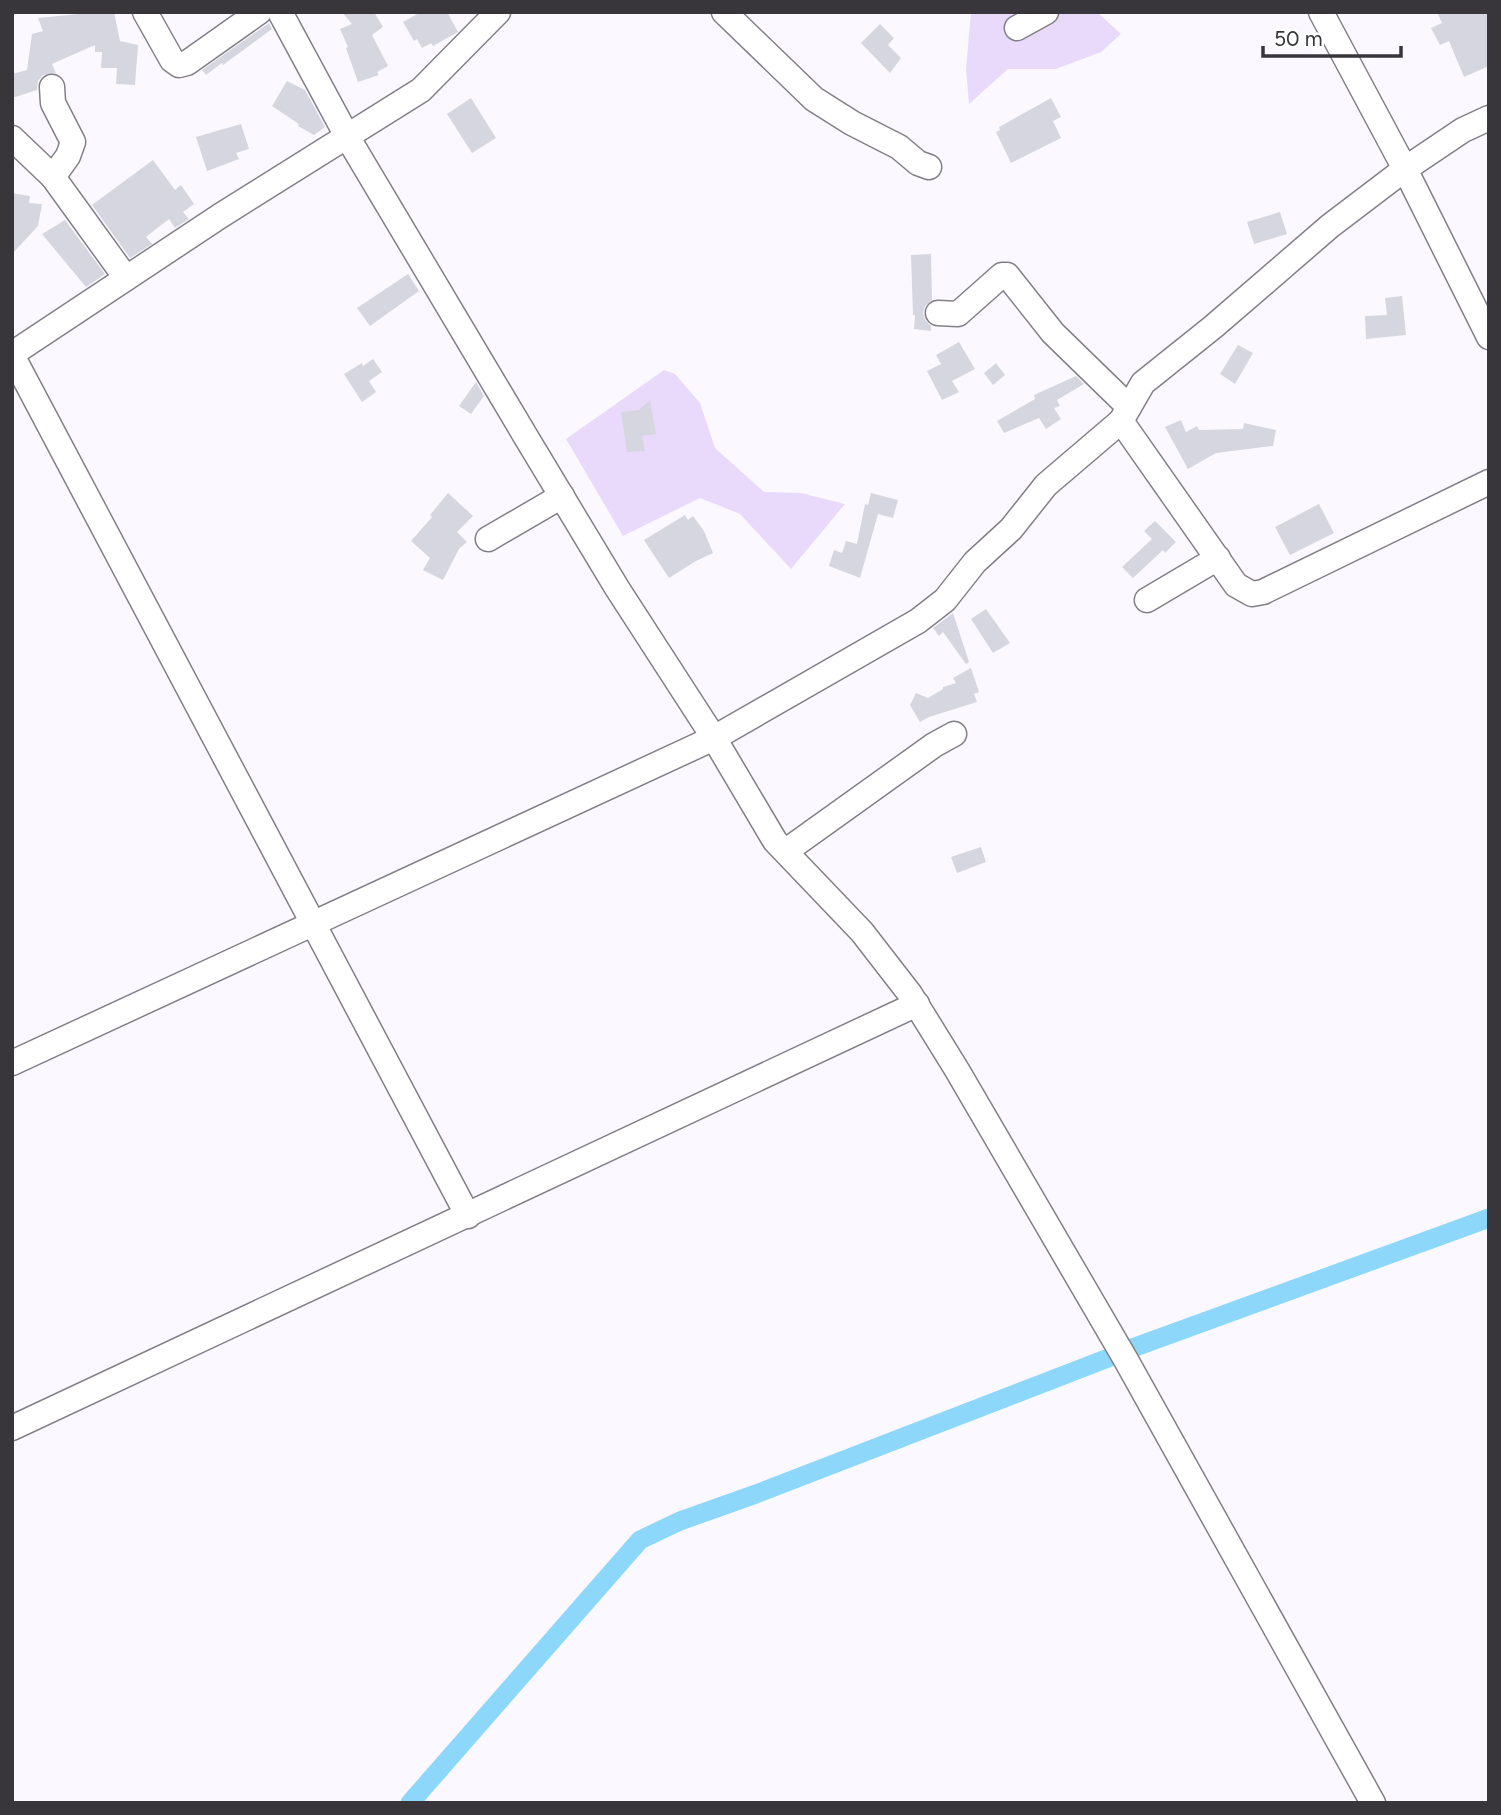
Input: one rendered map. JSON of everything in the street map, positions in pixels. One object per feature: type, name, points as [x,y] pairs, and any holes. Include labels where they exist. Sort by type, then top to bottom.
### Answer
[{"type":"street","points":[[145,12],[172,61],[179,65],[187,63],[259,12]]},
{"type":"street","points":[[280,12],[348,138],[617,588],[714,738],[775,842],[862,932],[917,1004],[1121,1351],[1373,1803]]},
{"type":"street","points":[[468,1216],[12,354],[220,216],[421,90],[498,12]]},
{"type":"street","points":[[724,12],[814,99],[899,147],[918,163],[929,167]]},
{"type":"street","points":[[1017,27],[1046,12]]},
{"type":"street","points":[[1321,12],[1405,169],[1489,337]]},
{"type":"street","points":[[52,87],[53,103],[73,142],[68,156],[53,177]]},
{"type":"street","points":[[12,1063],[714,738],[918,621],[945,600],[975,562],[1012,529],[1046,485],[1125,414],[1143,383],[1213,327],[1330,226],[1405,169],[1463,130],[1489,118]]},
{"type":"street","points":[[12,138],[53,177],[125,278]]},
{"type":"street","points":[[938,313],[958,314],[1002,275],[1007,275],[1053,333],[1125,414],[1236,585],[1252,594],[1263,592],[1489,482]]},
{"type":"street","points":[[488,539],[562,496]]},
{"type":"street","points":[[1147,600],[1218,558]]},
{"type":"street","points":[[786,851],[954,733]]},
{"type":"street","points":[[12,1428],[917,1004]]},
{"type":"shaded area","points":[[971,12],[1097,12],[1121,34],[1101,52],[1056,69],[1008,69],[969,104],[966,69]]},
{"type":"shaded area","points":[[664,370],[675,374],[700,403],[715,448],[764,492],[801,493],[845,504],[791,569],[740,514],[700,498],[623,536],[566,439]]},
{"type":"building","points":[[114,12],[120,41],[138,45],[135,85],[116,84],[117,68],[101,68],[102,52],[95,52],[95,45],[52,64],[56,73],[43,75],[38,81],[37,90],[12,98],[12,74],[27,70],[32,34],[43,31],[38,18]]},
{"type":"building","points":[[342,12],[374,12],[383,27],[372,35],[388,66],[377,72],[379,75],[358,82],[340,29],[352,24]]},
{"type":"building","points":[[421,12],[447,12],[458,32],[433,46],[431,43],[422,48],[417,39],[414,41],[403,22]]},
{"type":"building","points":[[1437,12],[1489,12],[1489,66],[1464,77],[1449,41],[1440,45],[1431,28],[1442,23]]},
{"type":"building","points":[[269,23],[272,29],[223,65],[222,63],[206,75],[202,70]]},
{"type":"building","points":[[880,24],[894,38],[888,45],[901,58],[890,73],[861,43]]},
{"type":"building","points":[[287,81],[305,90],[325,127],[314,135],[272,106]]},
{"type":"building","points":[[471,98],[496,138],[472,153],[447,114]]},
{"type":"building","points":[[1051,98],[1061,117],[1053,121],[1061,138],[1011,163],[996,132],[1000,130],[999,127]]},
{"type":"building","points":[[241,124],[249,149],[236,153],[239,159],[207,171],[196,137]]},
{"type":"building","points":[[153,160],[175,190],[181,185],[194,204],[183,212],[189,219],[175,228],[169,219],[146,237],[152,244],[130,258],[92,205]]},
{"type":"building","points":[[12,193],[30,196],[29,203],[42,204],[38,226],[12,254]]},
{"type":"building","points":[[1280,212],[1287,234],[1254,244],[1247,222]]},
{"type":"building","points":[[65,220],[105,274],[86,287],[42,234]]},
{"type":"building","points":[[931,254],[932,300],[925,306],[923,313],[931,331],[914,329],[911,255]]},
{"type":"building","points":[[408,274],[419,291],[370,326],[357,308]]},
{"type":"building","points":[[1402,296],[1406,335],[1366,339],[1365,316],[1387,315],[1385,298]]},
{"type":"building","points":[[959,342],[975,369],[952,381],[959,392],[942,400],[927,371],[941,364],[936,355]]},
{"type":"building","points":[[1238,345],[1253,353],[1235,384],[1220,374]]},
{"type":"building","points":[[373,359],[382,372],[369,381],[376,392],[362,402],[344,374]]},
{"type":"building","points":[[996,363],[1005,375],[993,385],[984,373]]},
{"type":"building","points":[[1076,376],[1084,384],[1057,400],[1060,406],[1054,408],[1061,419],[1046,429],[1039,418],[1004,433],[997,421],[1035,399],[1034,395]]},
{"type":"building","points":[[476,382],[484,396],[471,414],[459,406]]},
{"type":"building","points":[[650,400],[656,434],[642,436],[645,451],[627,452],[621,412],[639,410]]},
{"type":"building","points":[[1181,420],[1186,432],[1197,426],[1199,430],[1243,429],[1244,423],[1276,430],[1273,446],[1216,453],[1188,469],[1165,427]]},
{"type":"building","points":[[448,493],[473,516],[457,532],[467,542],[459,549],[443,580],[423,570],[430,558],[411,541]]},
{"type":"building","points":[[871,493],[898,500],[893,518],[878,514],[860,578],[829,566],[834,550],[842,553],[846,541],[857,544],[865,504],[868,505]]},
{"type":"building","points":[[1319,504],[1334,533],[1290,555],[1275,527]]},
{"type":"building","points":[[685,515],[688,520],[693,516],[704,531],[713,553],[669,578],[644,540]]},
{"type":"building","points":[[1155,521],[1176,542],[1165,553],[1163,550],[1133,578],[1122,567],[1152,539],[1144,531]]},
{"type":"building","points":[[986,609],[1010,643],[993,653],[971,619]]},
{"type":"building","points":[[953,613],[969,662],[966,664],[943,632],[939,636],[933,628]]},
{"type":"building","points":[[971,668],[979,692],[974,694],[977,702],[920,722],[910,705],[916,693],[928,698],[943,687],[956,683],[953,678]]},
{"type":"building","points":[[981,847],[986,862],[957,873],[951,857]]},
{"type":"waterway","points":[[1127,1350],[1489,1218]]},
{"type":"waterway","points":[[410,1803],[640,1540],[680,1521],[1116,1355]]}]
